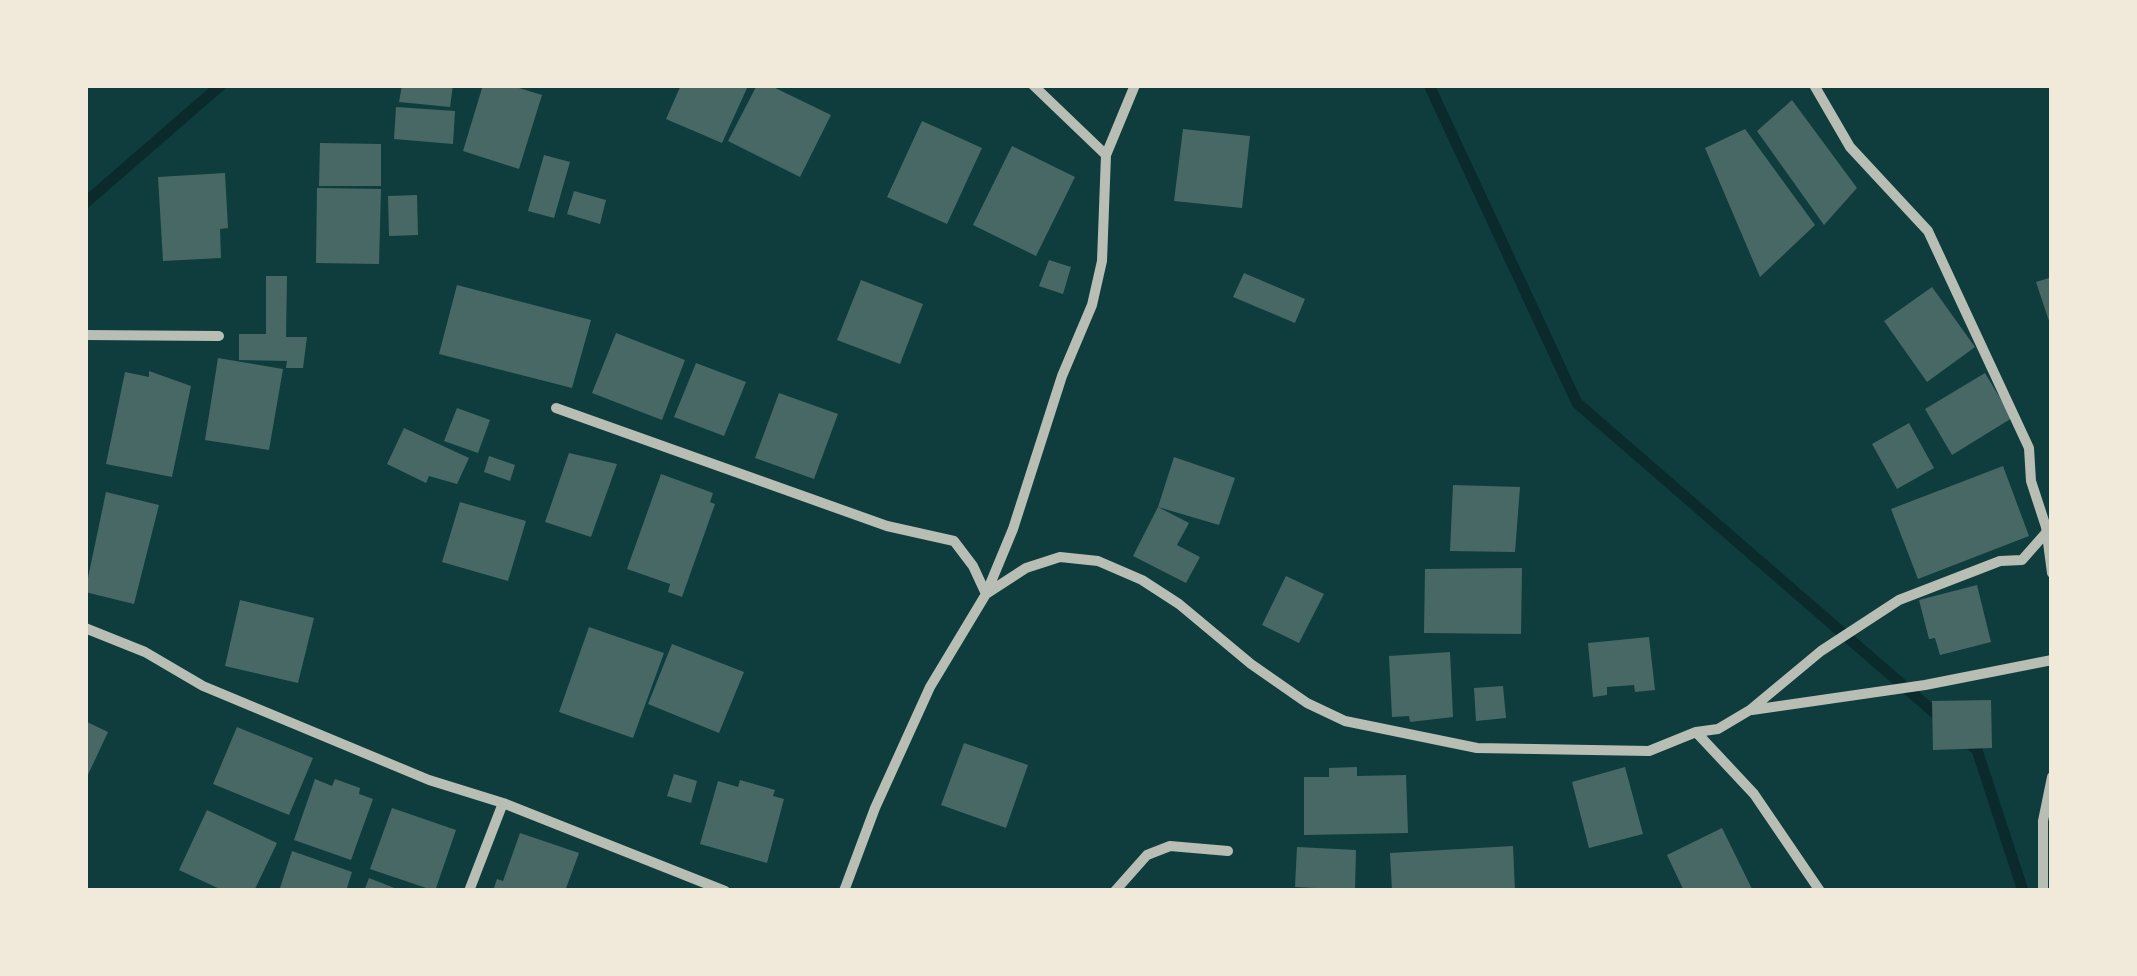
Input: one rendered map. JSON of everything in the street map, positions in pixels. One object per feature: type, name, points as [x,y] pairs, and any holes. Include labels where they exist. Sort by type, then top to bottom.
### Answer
[{"type":"street","points":[[1033,85],[1106,155]]},
{"type":"street","points":[[844,891],[875,808],[930,686],[986,594],[1092,305],[1102,261],[1106,155],[1135,85]]},
{"type":"street","points":[[1814,85],[1850,146],[1928,230],[2029,448],[2032,481],[2049,526],[2052,572]]},
{"type":"street","points":[[85,336],[219,336]]},
{"type":"street","points":[[556,408],[887,526],[954,541],[974,566],[986,594]]},
{"type":"street","points":[[986,594],[1026,568],[1060,557],[1098,561],[1142,580],[1307,703],[1346,720],[1477,748],[1649,750],[1696,732],[1718,730],[1750,710],[1820,651],[1900,600],[2000,560],[2022,560],[2049,526]]},
{"type":"street","points":[[85,628],[146,652],[204,686],[429,780],[503,803],[725,891]]},
{"type":"street","points":[[1750,710],[1925,685],[2052,660]]},
{"type":"street","points":[[1696,732],[1754,794],[1820,891]]},
{"type":"street","points":[[2043,891],[2043,820],[2052,777]]},
{"type":"street","points":[[468,891],[503,803]]},
{"type":"street","points":[[1115,891],[1148,855],[1170,846],[1228,851]]},
{"type":"building","points":[[402,85],[453,85],[450,107],[399,102]]},
{"type":"building","points":[[483,85],[509,85],[542,95],[519,169],[463,151]]},
{"type":"building","points":[[681,85],[748,86],[722,143],[666,119]]},
{"type":"building","points":[[757,85],[769,85],[831,115],[800,177],[728,141]]},
{"type":"building","points":[[1792,100],[1857,188],[1824,225],[1757,131]]},
{"type":"building","points":[[396,107],[455,111],[453,144],[394,139]]},
{"type":"building","points":[[922,121],[982,148],[947,224],[887,197]]},
{"type":"building","points":[[1183,129],[1250,136],[1242,208],[1174,201]]},
{"type":"building","points":[[1745,129],[1815,225],[1760,277],[1705,148]]},
{"type":"building","points":[[320,143],[381,144],[381,186],[319,186]]},
{"type":"building","points":[[1012,146],[1075,177],[1036,256],[973,225]]},
{"type":"building","points":[[544,155],[570,162],[554,218],[528,211]]},
{"type":"building","points":[[225,173],[228,228],[220,229],[221,258],[163,261],[158,177]]},
{"type":"building","points":[[317,188],[381,189],[379,264],[316,263]]},
{"type":"building","points":[[574,191],[606,200],[600,224],[567,214]]},
{"type":"building","points":[[417,195],[418,235],[389,236],[388,196]]},
{"type":"building","points":[[1049,260],[1071,267],[1063,294],[1039,286]]},
{"type":"building","points":[[1244,273],[1305,299],[1295,323],[1233,297]]},
{"type":"building","points":[[266,276],[287,276],[286,337],[307,337],[303,368],[286,368],[287,361],[239,360],[239,334],[266,334]]},
{"type":"building","points":[[2052,277],[2052,326],[2051,327],[2036,282]]},
{"type":"building","points":[[861,280],[923,304],[900,364],[837,340]]},
{"type":"building","points":[[457,285],[591,320],[572,388],[439,354]]},
{"type":"building","points":[[1932,287],[1975,347],[1927,382],[1884,321]]},
{"type":"building","points":[[616,333],[685,360],[662,420],[592,393]]},
{"type":"building","points":[[218,358],[283,369],[269,450],[205,440]]},
{"type":"building","points":[[696,363],[746,382],[724,436],[674,417]]},
{"type":"building","points":[[149,371],[191,386],[172,477],[106,464],[125,372],[149,377]]},
{"type":"building","points":[[1985,373],[2012,418],[1952,455],[1925,409]]},
{"type":"building","points":[[779,393],[838,414],[814,479],[755,458]]},
{"type":"building","points":[[457,408],[490,420],[478,453],[444,441]]},
{"type":"building","points":[[1909,423],[1934,468],[1897,489],[1872,444]]},
{"type":"building","points":[[404,428],[469,458],[457,484],[429,476],[426,483],[387,464]]},
{"type":"building","points":[[569,453],[617,464],[591,537],[545,522]]},
{"type":"building","points":[[489,456],[515,465],[510,481],[484,472]]},
{"type":"building","points":[[1174,457],[1235,478],[1219,525],[1158,507]]},
{"type":"building","points":[[2003,466],[2029,536],[1918,579],[1891,509]]},
{"type":"building","points":[[661,474],[713,493],[710,502],[715,504],[682,597],[668,592],[670,584],[627,569]]},
{"type":"building","points":[[1453,485],[1520,487],[1515,552],[1450,551]]},
{"type":"building","points":[[106,492],[159,505],[134,604],[85,592]]},
{"type":"building","points":[[460,502],[526,521],[508,581],[442,562]]},
{"type":"building","points":[[1158,507],[1189,523],[1177,545],[1200,557],[1186,583],[1133,556]]},
{"type":"building","points":[[1522,568],[1521,634],[1424,633],[1425,569]]},
{"type":"building","points":[[1286,576],[1324,594],[1299,643],[1262,625]]},
{"type":"building","points":[[1977,585],[1991,642],[1940,655],[1935,638],[1929,639],[1919,600]]},
{"type":"building","points":[[240,600],[314,618],[298,683],[225,666]]},
{"type":"building","points":[[589,627],[664,653],[633,738],[559,712]]},
{"type":"building","points":[[1649,637],[1655,690],[1635,692],[1634,685],[1607,687],[1607,695],[1593,697],[1588,643]]},
{"type":"building","points":[[672,644],[744,672],[719,733],[648,704]]},
{"type":"building","points":[[1450,652],[1453,717],[1410,722],[1409,716],[1392,717],[1389,656]]},
{"type":"building","points":[[1503,686],[1506,718],[1476,721],[1474,688]]},
{"type":"building","points":[[1991,700],[1992,748],[1933,750],[1932,701]]},
{"type":"building","points":[[85,721],[108,732],[85,781]]},
{"type":"building","points":[[237,727],[313,758],[289,815],[213,784]]},
{"type":"building","points":[[964,743],[1028,765],[1006,828],[941,805]]},
{"type":"building","points":[[1357,767],[1357,776],[1406,775],[1408,833],[1304,835],[1304,777],[1329,777],[1329,768]]},
{"type":"building","points":[[1625,767],[1643,834],[1589,848],[1572,782]]},
{"type":"building","points":[[674,774],[697,781],[691,803],[667,796]]},
{"type":"building","points":[[315,779],[332,786],[335,779],[360,788],[359,794],[373,799],[351,860],[294,840]]},
{"type":"building","points":[[740,780],[775,790],[773,796],[784,799],[767,863],[700,844],[718,781],[738,787]]},
{"type":"building","points":[[392,808],[456,830],[435,891],[370,869]]},
{"type":"building","points":[[207,810],[277,843],[254,891],[224,891],[179,870]]},
{"type":"building","points":[[1722,828],[1752,889],[1684,891],[1667,855]]},
{"type":"building","points":[[520,833],[579,853],[565,891],[493,891],[497,879],[503,881]]},
{"type":"building","points":[[1513,846],[1515,891],[1392,891],[1390,853]]},
{"type":"building","points":[[1297,847],[1356,850],[1355,890],[1295,887]]},
{"type":"building","points":[[292,851],[352,872],[346,891],[279,891]]},
{"type":"building","points":[[369,878],[402,891],[364,891]]},
{"type":"waterway","points":[[85,203],[221,85]]},
{"type":"waterway","points":[[1429,85],[1577,403],[1943,720]]},
{"type":"waterway","points":[[1964,739],[1977,750],[2023,891]]}]
